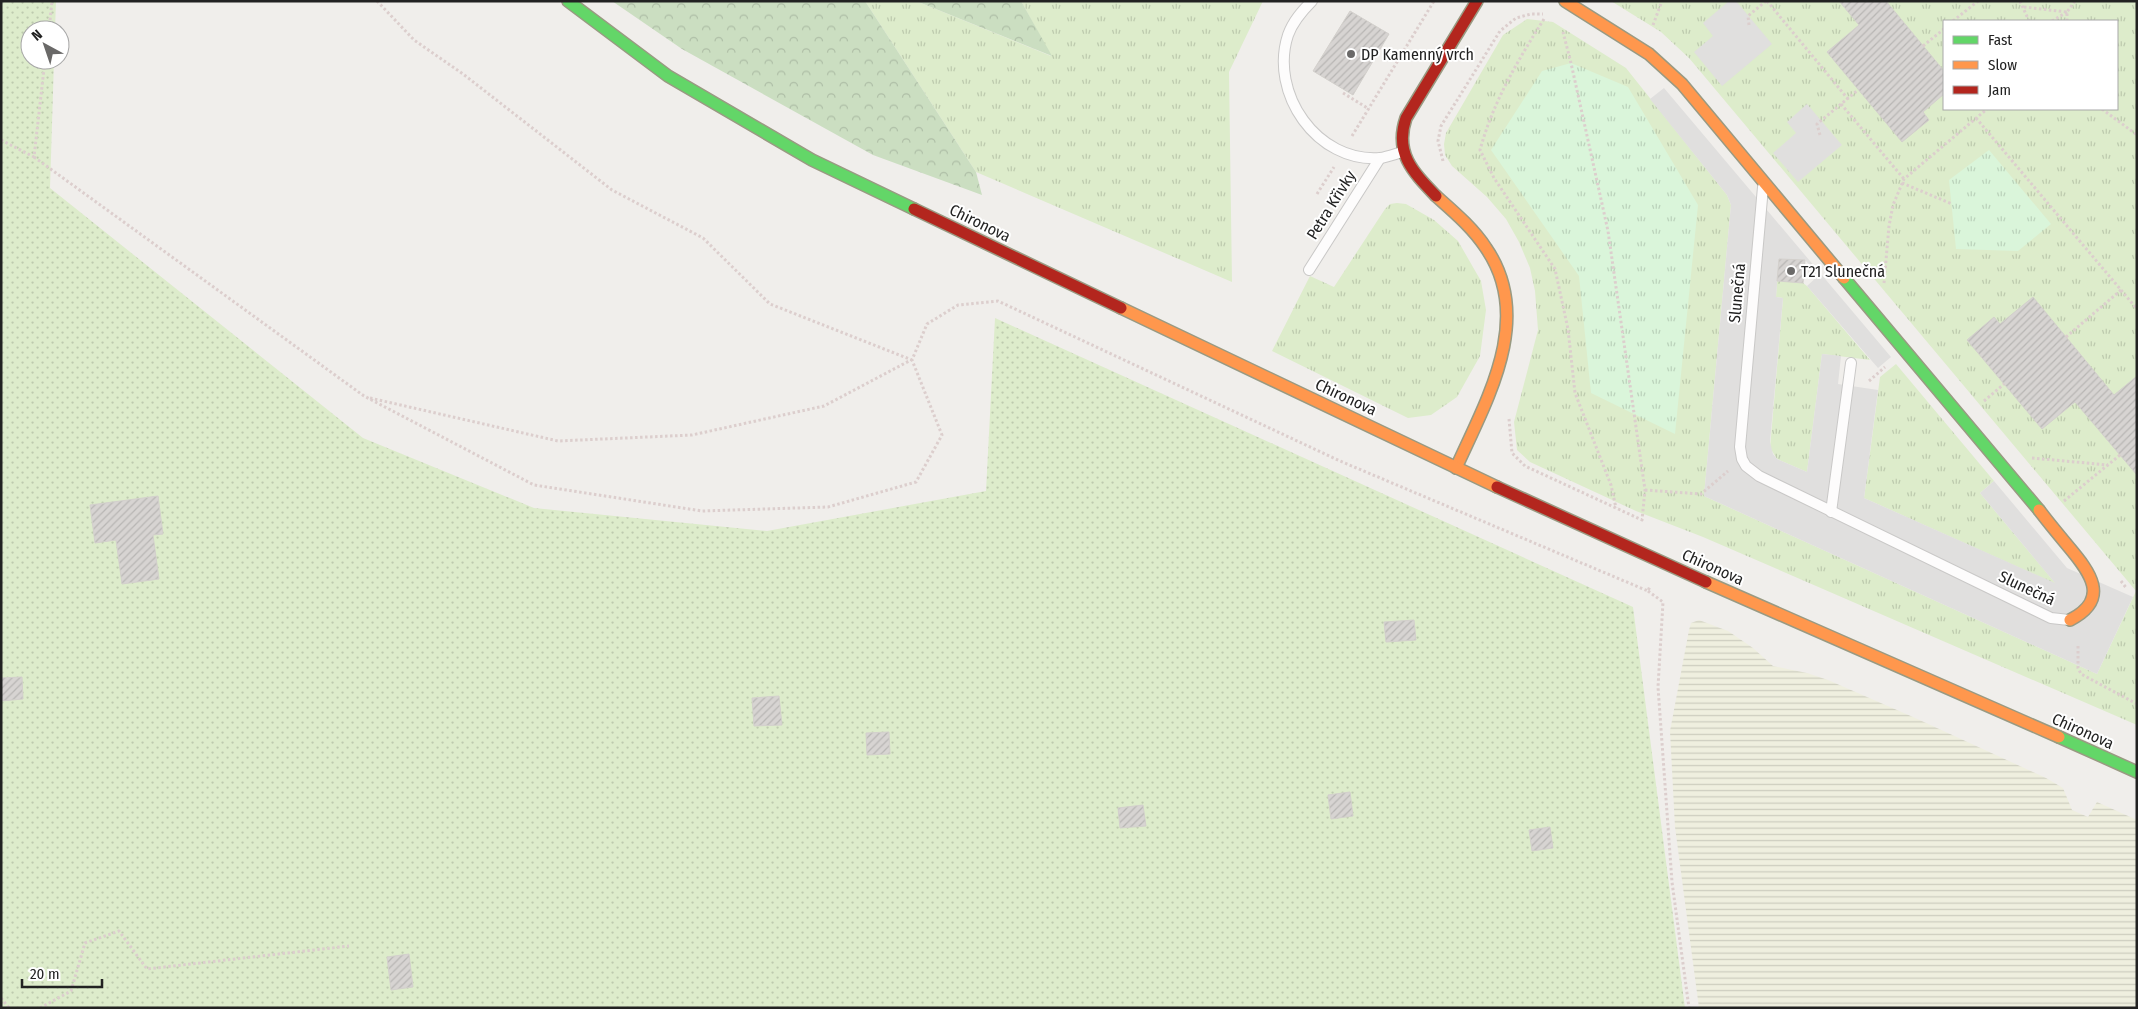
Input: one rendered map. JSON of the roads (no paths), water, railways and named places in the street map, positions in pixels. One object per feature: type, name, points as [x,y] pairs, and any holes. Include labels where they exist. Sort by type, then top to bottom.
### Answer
[{"type":"street","name":"Chironova","points":[[568,1],[668,76],[812,160],[1456,468],[1658,561],[2137,772]]},
{"type":"street","points":[[1456,468],[1486,400],[1503,351],[1507,321],[1504,294],[1492,258],[1462,219],[1409,165],[1403,151],[1401,139],[1406,118],[1477,1]]},
{"type":"street","name":"Slunečná","points":[[1564,1],[1649,54],[1665,66],[1682,84],[2086,567],[2093,581],[2092,602],[2082,615],[2070,620]]},
{"type":"lane","points":[[1312,1],[1299,14],[1288,35],[1284,57],[1286,85],[1296,110],[1314,134],[1343,152],[1380,158],[1403,151]]},
{"type":"lane","name":"Petra Křivky","points":[[1310,270],[1380,158]]},
{"type":"lane","name":"Slunečná","points":[[1763,183],[1740,446],[1742,459],[1746,466],[1759,476],[1831,512],[2051,618],[2070,620]]},
{"type":"lane","points":[[1831,512],[1851,364]]},
{"type":"place","name":"DP Kamenný vrch","points":[[1351,54]]},
{"type":"place","name":"T21 Slunečná","points":[[1791,271]]}]
